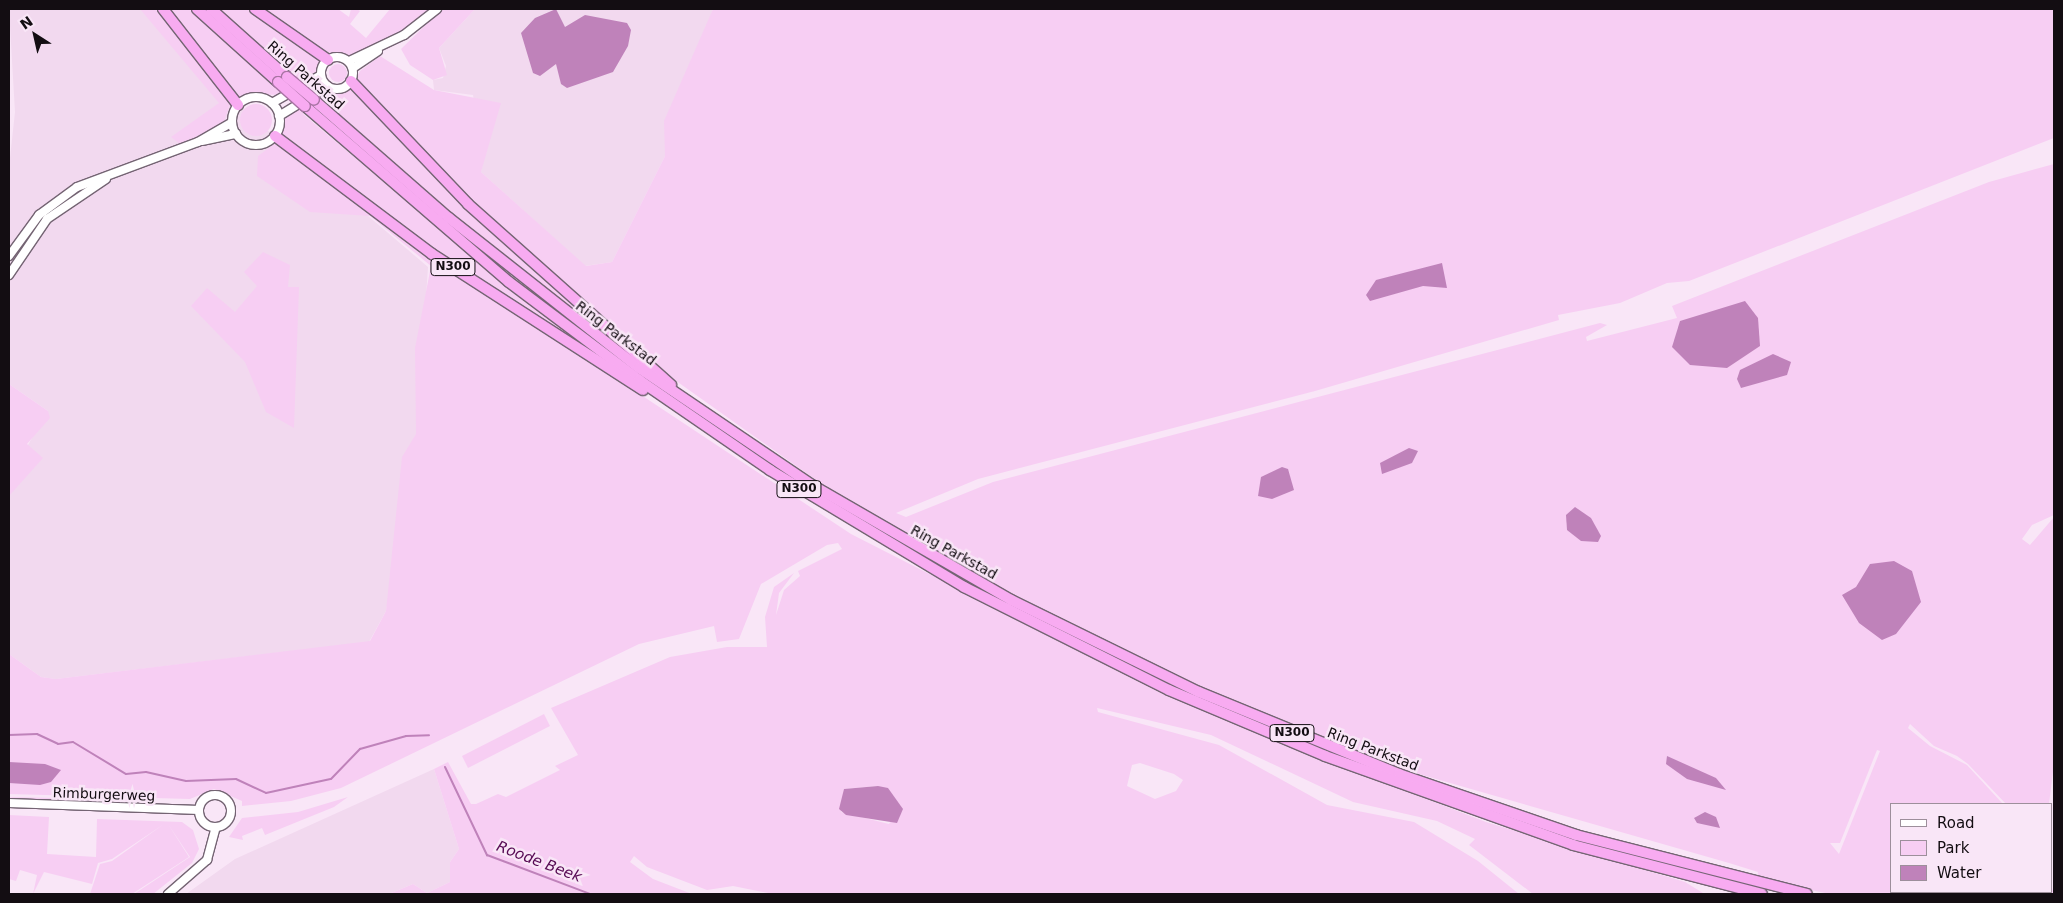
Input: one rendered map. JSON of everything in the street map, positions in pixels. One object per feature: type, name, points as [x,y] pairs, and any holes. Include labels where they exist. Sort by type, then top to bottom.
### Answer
[{"type":"highway","points":[[163,9],[238,105]]},
{"type":"highway","name":"Ring Parkstad","points":[[197,9],[283,80],[314,100],[530,285],[691,411],[938,559],[1090,641],[1238,709],[1399,774],[1576,835],[1807,894]]},
{"type":"highway","name":"Ring Parkstad","points":[[211,9],[283,80],[305,106],[509,282],[810,496],[964,587],[1195,702],[1481,814],[1573,845],[1762,894]]},
{"type":"highway","points":[[255,9],[328,60]]},
{"type":"highway","name":"N300","points":[[351,81],[468,204],[691,411]]},
{"type":"highway","name":"N300","points":[[275,136],[432,254],[622,378],[691,411]]},
{"type":"main road","points":[[351,65],[380,48],[437,9]]},
{"type":"main road","points":[[272,103],[321,74],[328,60],[339,57],[351,65]]},
{"type":"main road","points":[[279,116],[328,86],[340,89],[351,81],[351,65]]},
{"type":"main road","points":[[321,74],[328,86]]},
{"type":"main road","points":[[198,142],[231,123],[238,105],[255,97],[272,103],[279,116],[275,136],[254,145],[236,134],[231,123]]},
{"type":"main road","points":[[9,256],[29,225],[64,194],[198,142],[236,134]]},
{"type":"main road","points":[[9,275],[33,234],[68,201],[118,172]]},
{"type":"main road","points":[[210,796],[227,801],[229,819],[216,827],[204,823],[199,810],[210,796]]},
{"type":"main road","name":"Rimburgerweg","points":[[9,803],[199,810]]},
{"type":"main road","points":[[168,894],[205,864],[213,850],[216,827]]},
{"type":"shaded area","points":[[9,9],[147,9],[188,62],[428,267],[417,438],[386,611],[369,642],[56,679],[41,677],[9,654],[9,477],[48,411],[9,384],[9,167],[15,112]]},
{"type":"shaded area","points":[[475,9],[713,9],[665,156],[612,262],[585,266],[481,172],[483,157],[473,95],[434,90],[433,80],[443,78],[446,66],[439,48]]},
{"type":"shaded area","points":[[434,769],[459,849],[450,862],[450,882],[427,893],[413,884],[389,894],[186,894],[235,859]]},
{"type":"green space","points":[[140,9],[160,9],[232,99],[223,124],[180,144],[171,137],[219,103]]},
{"type":"green space","points":[[167,9],[190,9],[283,95],[249,94],[240,98]]},
{"type":"green space","points":[[219,9],[251,9],[322,61],[318,73],[305,84]]},
{"type":"green space","points":[[260,9],[338,9],[349,17],[351,9],[357,9],[360,11],[350,24],[366,38],[390,9],[430,9],[392,38],[352,56],[328,55]]},
{"type":"green space","points":[[442,9],[475,9],[439,48],[447,75],[433,80],[410,65],[401,49]]},
{"type":"green space","points":[[713,9],[2054,9],[2054,138],[1689,281],[1667,283],[1620,303],[1558,315],[1559,320],[1315,391],[978,479],[896,513],[906,517],[993,482],[1600,323],[1607,325],[1586,337],[1587,341],[1677,318],[1672,306],[1989,182],[2054,164],[2054,515],[2032,525],[2022,539],[2030,545],[2054,517],[2054,764],[2049,803],[2005,803],[1968,764],[1957,756],[1934,746],[1910,724],[1908,728],[1930,746],[1967,765],[2002,803],[1890,803],[1890,893],[2053,893],[2053,891],[2054,894],[1830,894],[1757,879],[1758,872],[1729,863],[1377,762],[1228,701],[994,586],[847,502],[665,373],[649,371],[488,246],[322,100],[303,114],[491,272],[625,375],[620,381],[851,534],[1074,648],[1275,740],[1486,822],[1685,882],[1703,893],[1533,894],[1469,845],[1475,839],[1437,821],[1353,802],[1211,735],[1097,708],[1098,712],[1219,745],[1327,805],[1414,822],[1478,861],[1519,894],[773,894],[733,886],[707,890],[647,867],[634,856],[630,862],[653,879],[692,894],[389,894],[413,884],[427,893],[450,882],[450,862],[459,849],[434,769],[448,762],[471,804],[476,804],[498,794],[506,797],[560,770],[555,766],[578,755],[551,708],[670,657],[727,647],[767,647],[765,617],[774,587],[794,573],[779,593],[776,615],[784,590],[800,576],[798,571],[842,549],[838,543],[827,545],[761,584],[739,639],[717,642],[714,626],[639,644],[341,788],[291,801],[242,806],[242,801],[214,789],[190,799],[9,794],[9,654],[41,677],[56,679],[370,641],[386,611],[402,457],[416,434],[415,348],[431,266],[370,216],[310,212],[257,176],[258,156],[277,142],[286,112],[322,91],[351,88],[360,71],[380,56],[434,90],[501,103],[481,172],[586,266],[612,262],[665,156],[664,121]],"holes":[[[1877,750],[1880,751],[1839,854],[1830,843],[1840,843]],[[1140,763],[1174,774],[1183,780],[1176,791],[1155,799],[1127,786],[1132,765]],[[878,786],[901,806],[889,824],[841,812],[844,789]]]},
{"type":"green space","points":[[334,64],[342,64],[347,69],[345,80],[334,82],[329,77],[329,69]]},
{"type":"green space","points":[[256,104],[268,108],[272,120],[268,132],[256,136],[244,132],[240,120],[244,108]]},
{"type":"green space","points":[[263,252],[290,265],[288,287],[299,287],[294,428],[266,412],[245,362],[191,306],[207,288],[235,312],[257,286],[244,272]]},
{"type":"green space","points":[[9,384],[48,411],[50,418],[27,444],[43,458],[9,496]]},
{"type":"green space","points":[[544,714],[550,726],[468,768],[462,756]]},
{"type":"green space","points":[[9,797],[144,800],[149,801],[16,799]]},
{"type":"green space","points":[[348,797],[334,807],[265,835],[262,828],[242,836],[243,840],[229,837],[242,818],[298,812]]},
{"type":"green space","points":[[9,815],[49,817],[47,854],[96,857],[97,819],[182,822],[193,830],[199,849],[192,863],[153,894],[134,894],[190,857],[168,824],[189,857],[132,894],[90,894],[100,864],[112,861],[164,824],[112,859],[98,863],[92,884],[44,872],[33,894],[37,875],[20,870],[16,881],[9,879]]},
{"type":"water","points":[[556,9],[565,27],[585,15],[627,23],[631,30],[628,46],[613,72],[567,88],[561,84],[556,64],[540,76],[533,73],[521,33],[535,18]]},
{"type":"water","points":[[1442,263],[1447,288],[1423,286],[1370,301],[1366,295],[1376,280]]},
{"type":"water","points":[[1745,301],[1758,318],[1760,346],[1727,368],[1690,365],[1672,347],[1680,321]]},
{"type":"water","points":[[1773,354],[1791,362],[1787,375],[1741,388],[1737,379],[1740,370]]},
{"type":"water","points":[[1409,448],[1418,451],[1412,463],[1382,474],[1380,463]]},
{"type":"water","points":[[1282,467],[1288,469],[1294,490],[1272,499],[1258,496],[1261,477]]},
{"type":"water","points":[[1575,507],[1591,518],[1601,536],[1598,542],[1581,541],[1567,530],[1566,515]]},
{"type":"water","points":[[1894,561],[1912,571],[1921,602],[1896,634],[1882,640],[1859,623],[1842,595],[1856,587],[1870,564]]},
{"type":"water","points":[[1667,756],[1716,778],[1726,790],[1687,779],[1666,764]]},
{"type":"water","points":[[9,762],[45,764],[61,770],[51,782],[40,785],[9,783]]},
{"type":"water","points":[[878,786],[888,788],[903,809],[897,823],[846,815],[839,809],[844,789]]},
{"type":"water","points":[[1705,812],[1716,817],[1720,828],[1697,823],[1694,818]]},
{"type":"waterway","name":"Roode Beek","points":[[9,735],[37,734],[58,744],[73,742],[126,774],[146,772],[186,781],[236,779],[266,793],[331,779],[360,749],[406,736],[429,735]]},
{"type":"waterway","name":"Roode Beek","points":[[445,767],[487,855],[590,894]]}]
